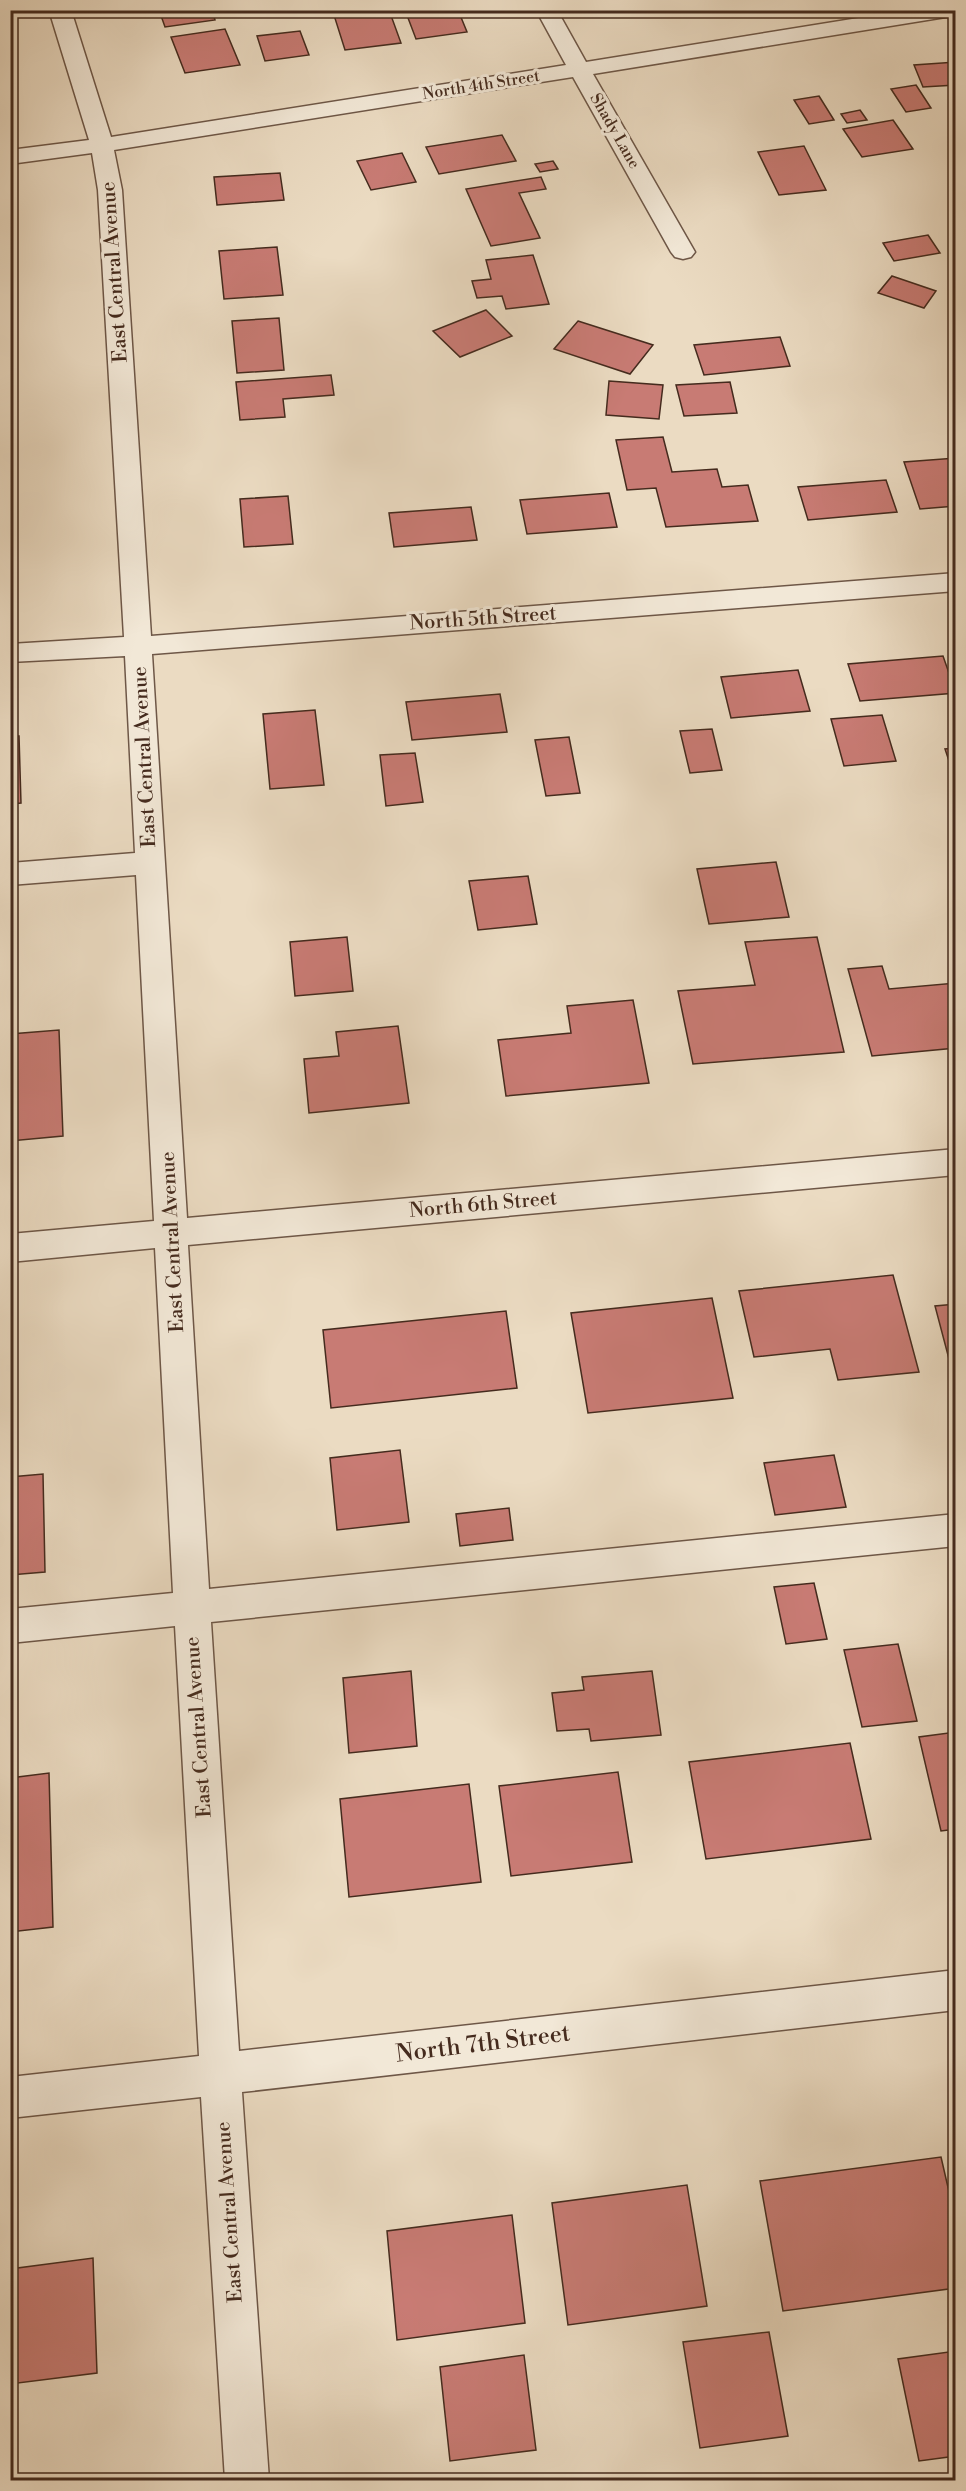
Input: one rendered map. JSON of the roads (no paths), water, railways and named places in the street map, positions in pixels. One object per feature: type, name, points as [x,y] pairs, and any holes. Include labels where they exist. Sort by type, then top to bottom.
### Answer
[{"type":"street","name":"East Central Avenue","points":[[60,10],[103,145],[110,190],[140,646],[149,863],[192,1607],[247,2481]]},
{"type":"street","name":"Shady Lane","points":[[546,10],[683,252]]},
{"type":"street","name":"North 4th Street","points":[[10,157],[103,145],[952,10]]},
{"type":"street","name":"North 5th Street","points":[[10,653],[140,646],[956,582]]},
{"type":"street","points":[[10,874],[149,863]]},
{"type":"street","name":"North 6th Street","points":[[10,1248],[956,1162]]},
{"type":"street","points":[[10,1626],[956,1530]]},
{"type":"street","name":"North 7th Street","points":[[10,2098],[956,1990]]}]
